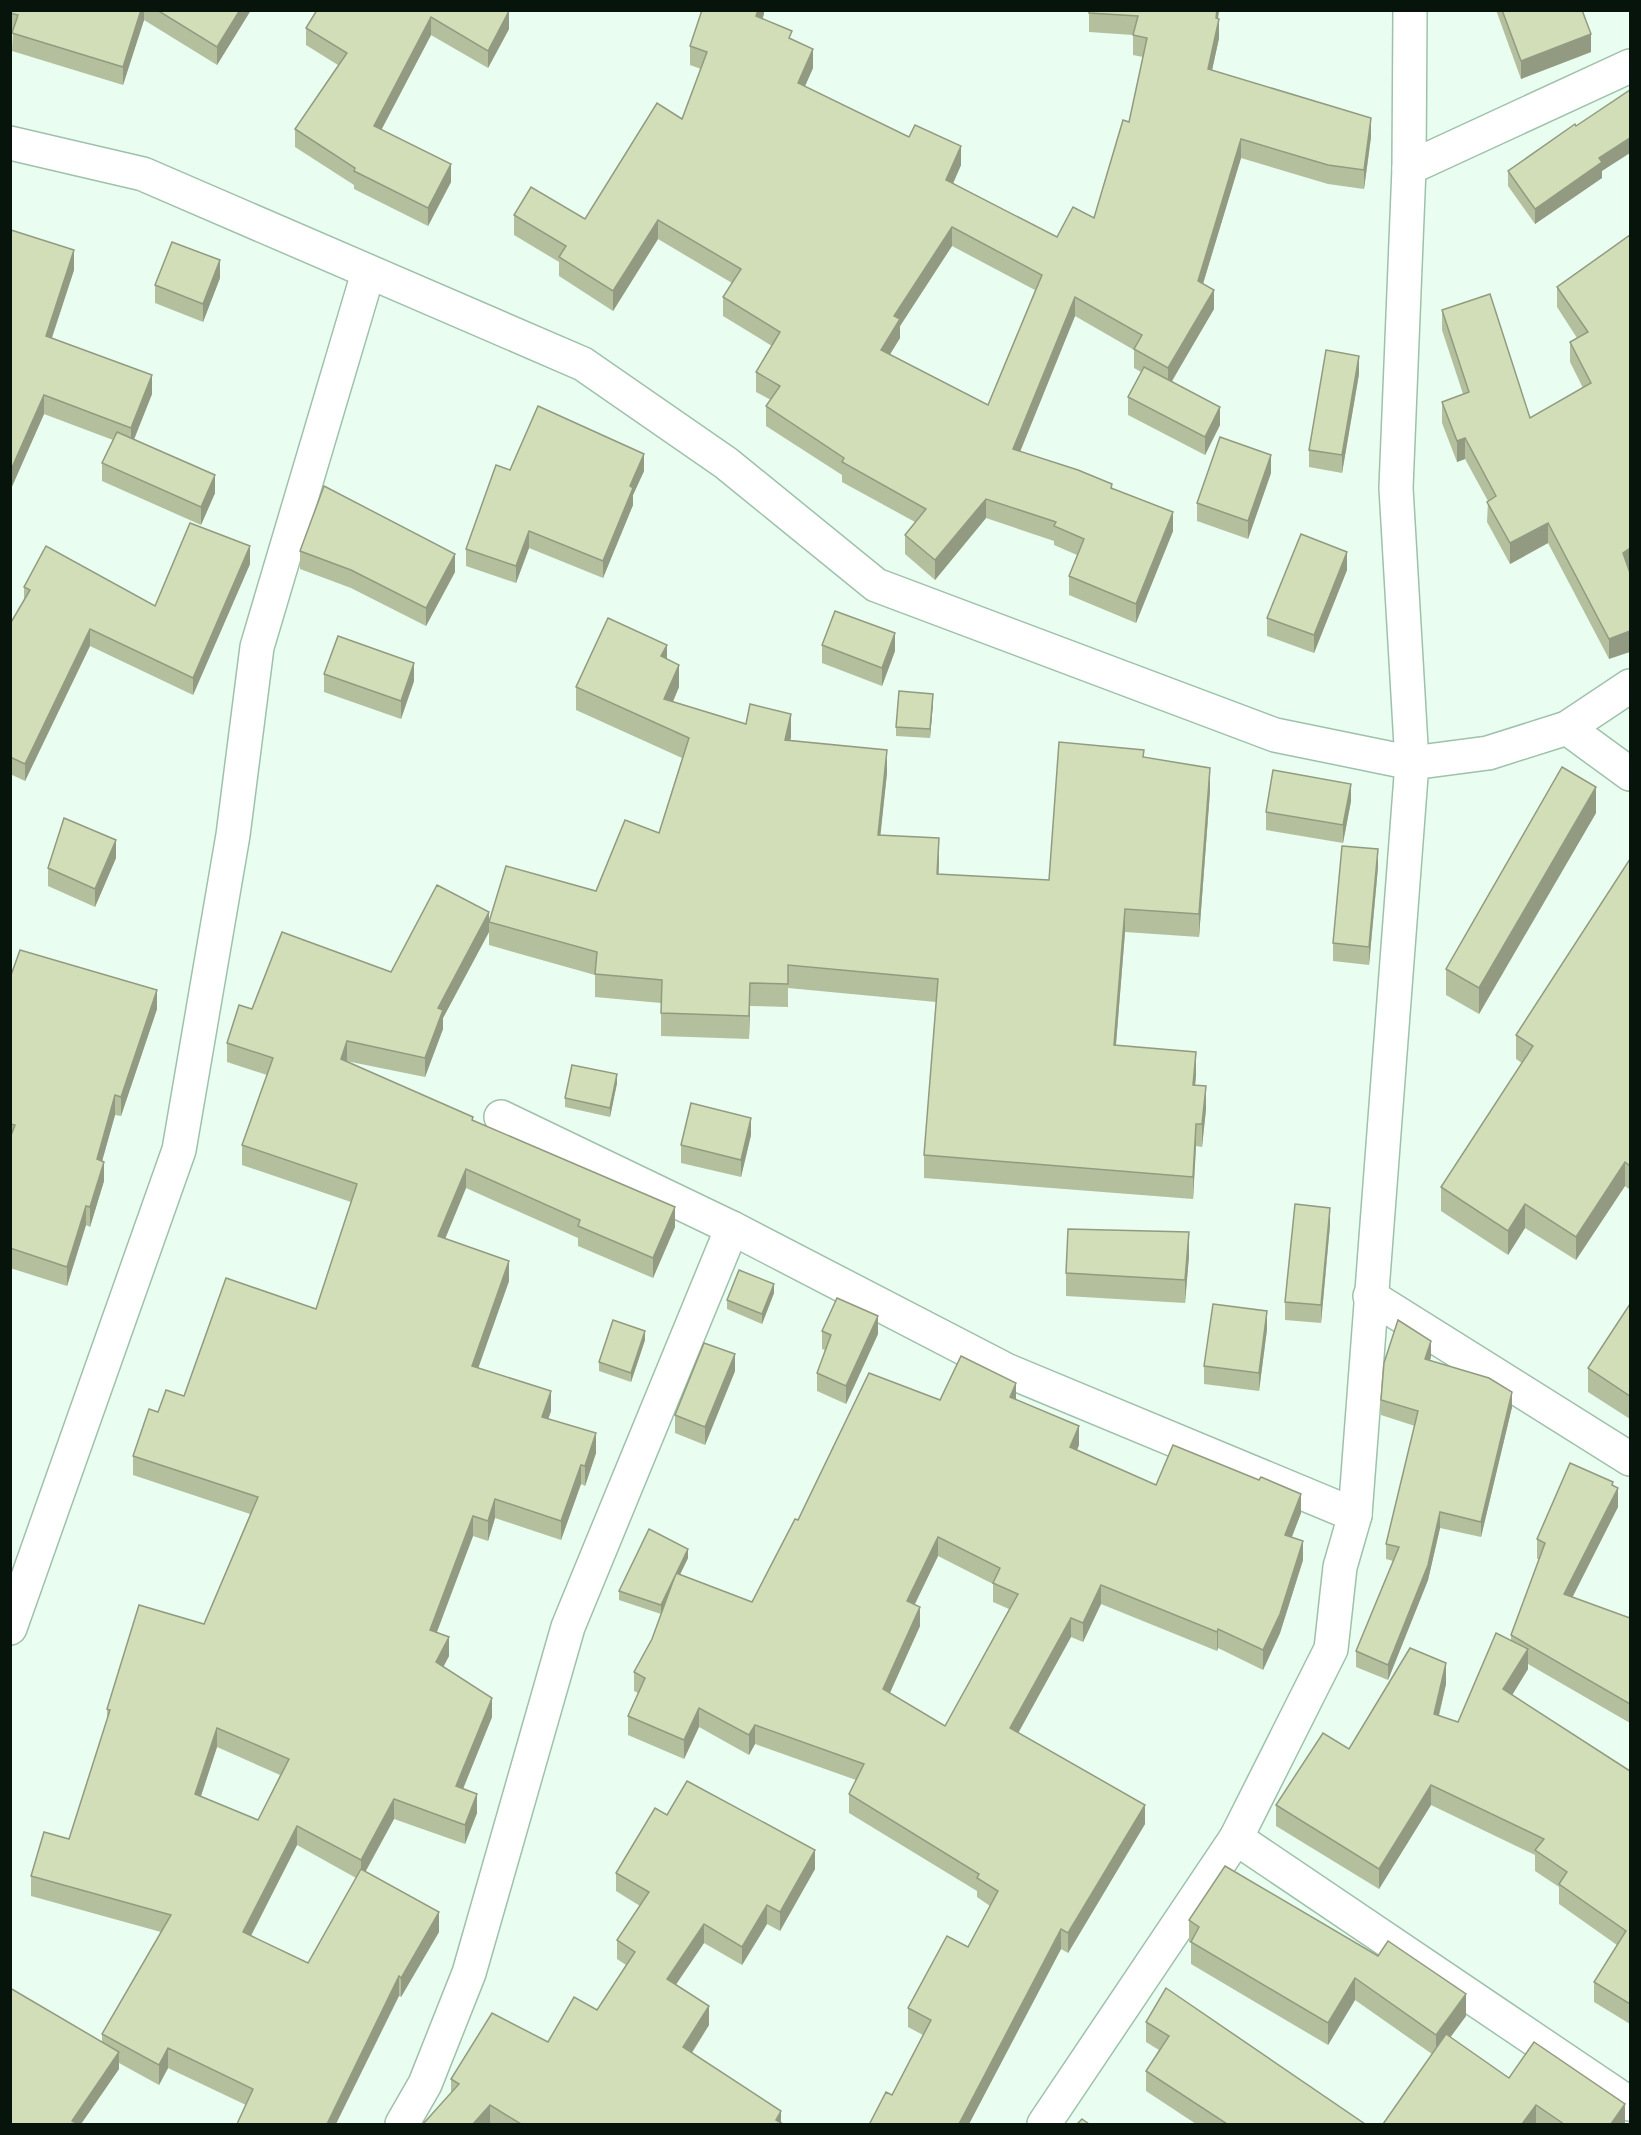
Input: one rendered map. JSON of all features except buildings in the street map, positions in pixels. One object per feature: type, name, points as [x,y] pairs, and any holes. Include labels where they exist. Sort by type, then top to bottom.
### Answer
[{"type":"street","points":[[1044,2124],[1236,1838],[1331,1649],[1340,1567],[1355,1515],[1412,763],[1396,488],[1409,168],[1410,10]]},
{"type":"street","points":[[1409,168],[1630,66]]},
{"type":"street","points":[[10,143],[143,174],[583,364],[726,463],[876,585],[1275,735],[1412,763],[1488,753],[1567,728],[1630,686]]},
{"type":"street","points":[[10,1628],[179,1150],[233,835],[257,647],[368,273]]},
{"type":"street","points":[[1567,728],[1630,774]]},
{"type":"street","points":[[501,1117],[732,1228],[1006,1370],[1355,1515]]},
{"type":"street","points":[[402,2124],[425,2084],[469,1974],[567,1627],[732,1228]]},
{"type":"street","points":[[1370,1296],[1630,1460]]},
{"type":"street","points":[[1236,1838],[1630,2104]]}]
